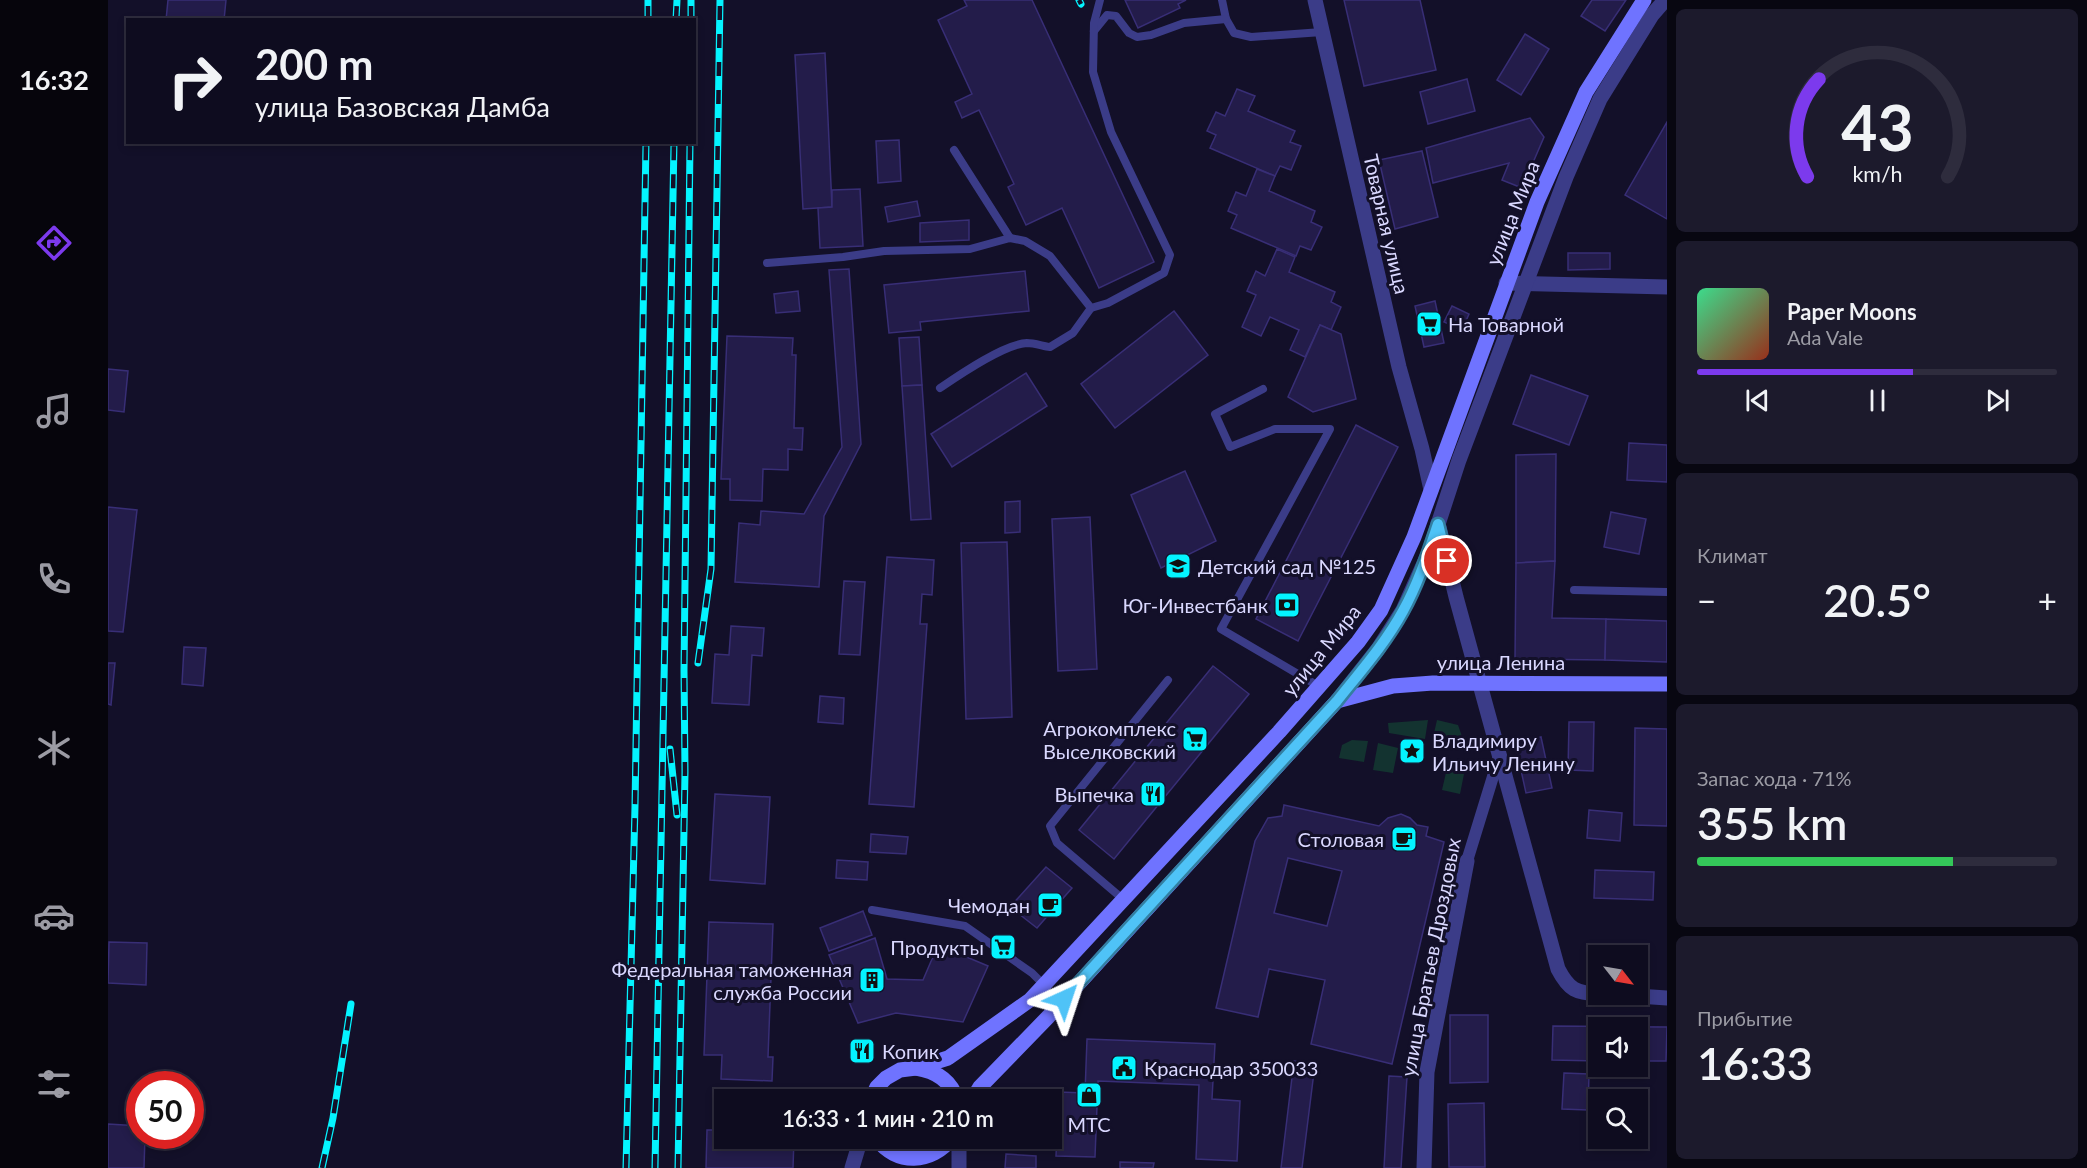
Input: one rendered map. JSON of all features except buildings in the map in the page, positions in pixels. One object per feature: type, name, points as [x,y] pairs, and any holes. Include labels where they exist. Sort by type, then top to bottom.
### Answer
[{"type":"main road","name":"улица Мира","points":[[876,1089],[886,1078],[900,1070],[916,1068],[948,1058],[1030,1000],[1320,687],[1358,642],[1381,610],[1406,556],[1537,201],[1586,92],[1644,0]]},
{"type":"main road","name":"улица Ленина","points":[[1337,701],[1393,686],[1433,683],[1667,684]]},
{"type":"main road","name":"улица Мира","points":[[979,1089],[1048,1017],[1337,701]]},
{"type":"main road","points":[[916,1068],[928,1070],[940,1076],[950,1084],[952,1089]]},
{"type":"main road","points":[[886,1149],[902,1158],[917,1159],[932,1156],[943,1149]]},
{"type":"street","name":"Товарная улица","points":[[1315,0],[1399,367],[1422,449],[1438,524],[1499,757],[1558,969],[1572,990],[1588,992]]},
{"type":"street","name":"улица Мира","points":[[1337,701],[1378,650],[1403,610],[1419,577],[1459,460],[1566,177],[1600,99],[1652,15],[1665,0]]},
{"type":"street","points":[[1506,283],[1667,286]]},
{"type":"street","name":"улица Братьев Дроздовых","points":[[1424,1168],[1426,1071],[1467,861],[1499,757]]},
{"type":"street","points":[[1648,997],[1667,998]]},
{"type":"street","points":[[852,1168],[858,1149]]},
{"type":"street","points":[[959,1149],[959,1168]]},
{"type":"lane","points":[[940,388],[986,359],[1011,348],[1027,343],[1050,347],[1073,333],[1092,308],[1108,303],[1164,273],[1170,255],[1111,132],[1093,72],[1094,23],[1100,0]]},
{"type":"lane","points":[[1222,0],[1226,19],[1234,33],[1251,37],[1322,32]]},
{"type":"lane","points":[[1094,31],[1107,15],[1116,16],[1130,33],[1137,37],[1151,35],[1184,23],[1226,19]]},
{"type":"lane","points":[[954,150],[1010,238]]},
{"type":"lane","points":[[767,263],[884,251],[970,249],[1010,238],[1025,241],[1050,256],[1092,308]]},
{"type":"lane","points":[[1263,389],[1215,414],[1230,447],[1275,429],[1330,429],[1221,628],[1320,687]]},
{"type":"lane","points":[[1574,590],[1667,592]]},
{"type":"lane","points":[[1124,900],[1056,843],[1050,826],[1168,680]]},
{"type":"lane","points":[[872,910],[965,926],[1032,973],[1044,985]]},
{"type":"green space","points":[[1428,720],[1425,739],[1389,733],[1388,723]]},
{"type":"green space","points":[[1437,720],[1458,725],[1467,751],[1432,742]]},
{"type":"green space","points":[[1352,740],[1368,741],[1364,762],[1339,758],[1342,745]]},
{"type":"green space","points":[[1378,743],[1398,748],[1393,773],[1373,770]]},
{"type":"green space","points":[[1448,764],[1465,769],[1460,794],[1442,790]]},
{"type":"railway","points":[[648,0],[648,18]]},
{"type":"railway","points":[[676,18],[677,0]]},
{"type":"railway","points":[[691,0],[691,18]]},
{"type":"railway","points":[[698,663],[711,569],[720,0]]},
{"type":"railway","points":[[1079,0],[1081,4]]},
{"type":"railway","points":[[626,1168],[635,806],[646,144]]},
{"type":"railway","points":[[655,1168],[674,144]]},
{"type":"railway","points":[[678,1168],[685,772],[684,670],[690,144]]},
{"type":"railway","points":[[670,749],[677,815]]},
{"type":"railway","points":[[322,1168],[333,1118],[351,1004]]},
{"type":"place","name":"На Товарной","points":[[1429,324]]},
{"type":"place","name":"Детский сад №125","points":[[1178,566]]},
{"type":"place","name":"Юг-Инвестбанк","points":[[1287,605]]},
{"type":"place","name":"Агрокомплекс Выселковский","points":[[1195,739]]},
{"type":"place","name":"Владимиру Ильичу Ленину","points":[[1412,751]]},
{"type":"place","name":"Выпечка","points":[[1153,794]]},
{"type":"place","name":"Столовая","points":[[1404,839]]},
{"type":"place","name":"Чемодан","points":[[1050,905]]},
{"type":"place","name":"Продукты","points":[[1003,947]]},
{"type":"place","name":"Федеральная таможенная служба России","points":[[872,980]]},
{"type":"place","name":"Копик","points":[[862,1051]]},
{"type":"place","name":"Краснодар 350033","points":[[1124,1068]]},
{"type":"place","name":"МТС","points":[[1089,1095]]},
{"type":"route","points":[[1064,999],[1337,701],[1378,650],[1403,610],[1419,577],[1438,524],[1447,561]]}]
